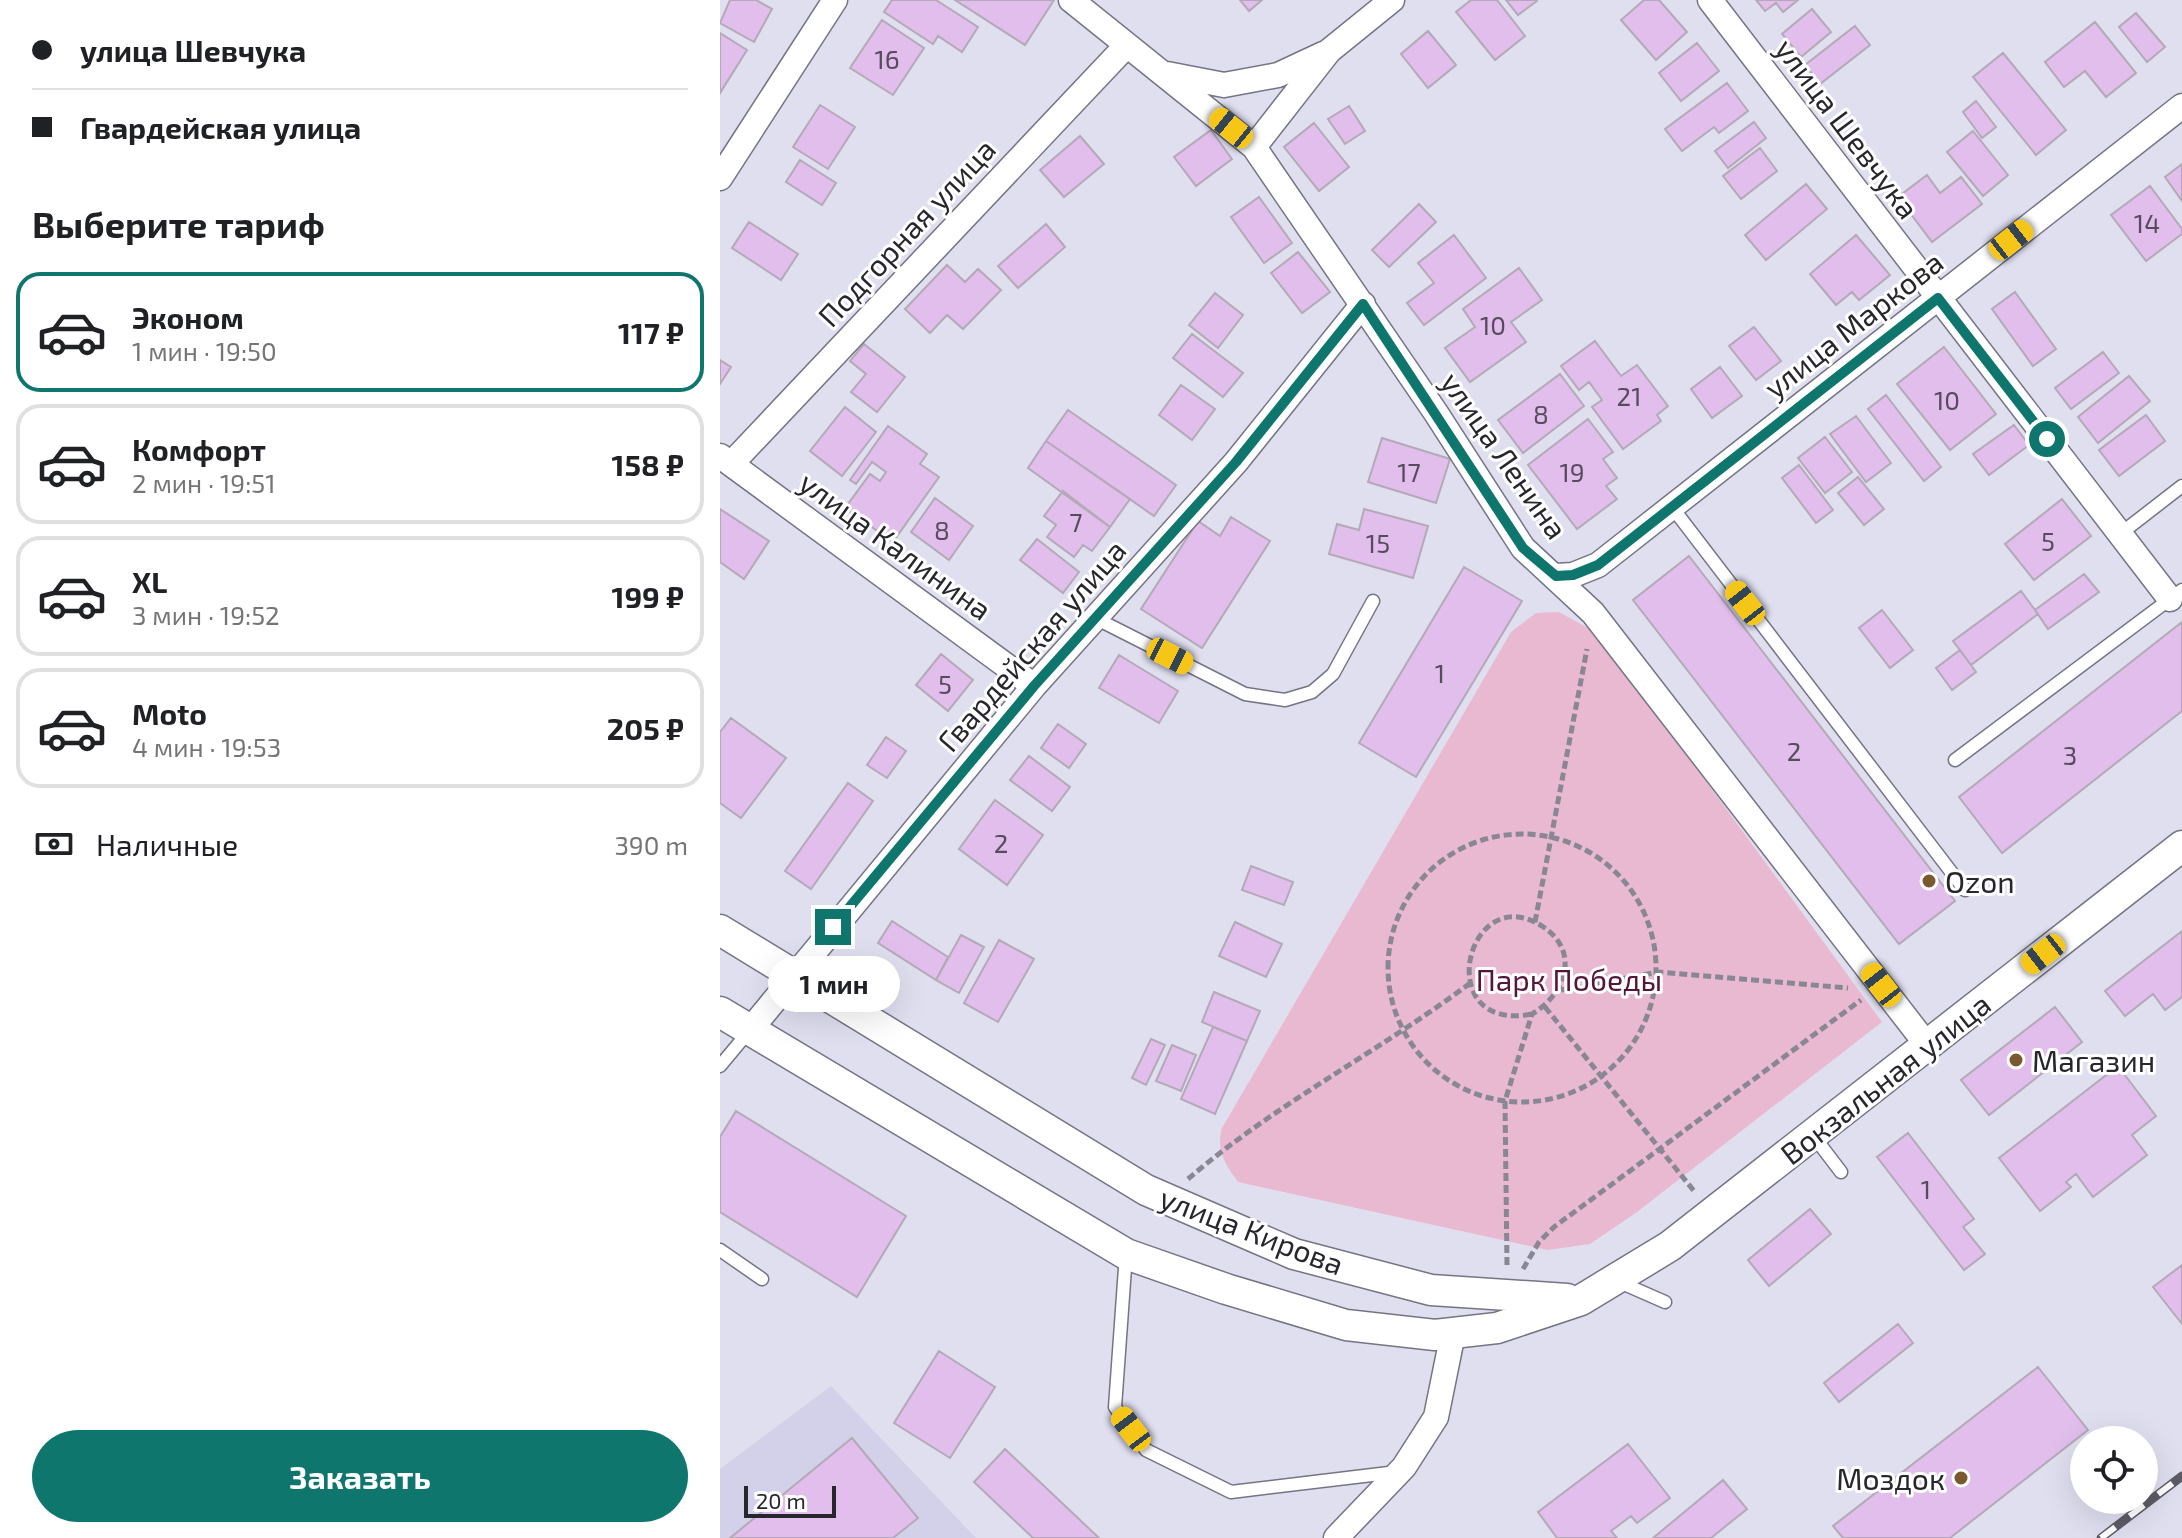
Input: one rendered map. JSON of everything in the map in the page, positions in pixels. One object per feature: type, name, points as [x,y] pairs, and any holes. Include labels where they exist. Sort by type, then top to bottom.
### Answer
[{"type":"street","points":[[720,178],[835,0]]},
{"type":"street","name":"улица Ленина","points":[[1071,0],[1254,147],[1363,304],[1523,548],[1593,613],[1927,1045]]},
{"type":"street","points":[[1254,147],[1329,51],[1392,0]]},
{"type":"street","name":"улица Шевчука","points":[[1710,0],[2120,534],[2176,594]]},
{"type":"street","name":"Подгорная улица","points":[[726,460],[1127,45]]},
{"type":"street","points":[[1162,73],[1224,85],[1278,75],[1329,51]]},
{"type":"street","name":"улица Маркова","points":[[1556,576],[1573,575],[1598,565],[2182,106]]},
{"type":"street","name":"Гвардейская улица","points":[[750,1030],[1034,686],[1236,462],[1363,304]]},
{"type":"street","name":"улица Калинина","points":[[726,460],[1034,686]]},
{"type":"street","name":"Вокзальная улица","points":[[1581,1300],[1670,1246],[2182,846]]},
{"type":"street","name":"улица Кирова","points":[[720,930],[1146,1190],[1294,1254],[1431,1290],[1581,1300]]},
{"type":"street","name":"улица Кирова","points":[[720,1012],[1126,1254],[1226,1289],[1346,1325],[1435,1335],[1497,1328],[1581,1300]]},
{"type":"street","points":[[1336,1538],[1400,1472],[1436,1417],[1453,1333]]},
{"type":"lane","points":[[2120,534],[2182,486]]},
{"type":"lane","points":[[1672,507],[1965,890]]},
{"type":"lane","points":[[1955,760],[2176,594]]},
{"type":"lane","points":[[1095,618],[1245,694],[1285,700],[1312,692],[1333,674],[1373,601]]},
{"type":"lane","points":[[720,1066],[750,1030]]},
{"type":"lane","points":[[1812,1134],[1841,1172]]},
{"type":"lane","points":[[720,1250],[762,1279]]},
{"type":"lane","points":[[1126,1254],[1115,1407],[1146,1450],[1231,1492],[1400,1472]]},
{"type":"lane","points":[[1614,1280],[1665,1302]]},
{"type":"path","points":[[1535,922],[1554,836],[1593,613]]},
{"type":"path","points":[[1510,833],[1554,836],[1596,854],[1630,886],[1651,927],[1658,972],[1650,1012],[1631,1048],[1603,1076],[1562,1097],[1505,1101],[1471,1093],[1432,1069],[1403,1033],[1389,991],[1389,947],[1403,905],[1430,869],[1467,845],[1510,833]]},
{"type":"path","points":[[1519,918],[1535,922],[1554,937],[1565,958],[1560,990],[1545,1007],[1532,1014],[1504,1015],[1489,1009],[1477,998],[1469,984],[1469,952],[1488,927],[1519,918]]},
{"type":"path","points":[[1560,990],[1658,972],[1847,988],[1881,985]]},
{"type":"path","points":[[1166,1197],[1224,1148],[1403,1033],[1469,984]]},
{"type":"path","points":[[1508,1295],[1539,1242],[1554,1227],[1881,985]]},
{"type":"path","points":[[1545,1007],[1712,1213]]},
{"type":"path","points":[[1508,1295],[1505,1101],[1532,1014]]},
{"type":"shaded area","points":[[831,1386],[976,1538],[720,1538],[720,1469]]},
{"type":"green space","name":"Парк Победы","points":[[1559,612],[1590,629],[1610,650],[1882,1022],[1637,1212],[1590,1244],[1548,1250],[1238,1182],[1223,1157],[1220,1144],[1222,1128],[1511,632],[1536,613]]},
{"type":"building","points":[[730,0],[756,0],[772,9],[754,42],[720,23]]},
{"type":"building","points":[[892,0],[936,0],[978,27],[962,52],[938,36],[933,44],[884,12]]},
{"type":"building","points":[[955,0],[1054,0],[1025,45]]},
{"type":"building","points":[[1240,0],[1262,0],[1249,11]]},
{"type":"building","points":[[1471,0],[1497,0],[1525,36],[1495,60],[1456,12]]},
{"type":"building","points":[[1506,0],[1536,0],[1537,1],[1518,15]]},
{"type":"building","points":[[1644,0],[1659,0],[1687,32],[1656,60],[1621,20]]},
{"type":"building","points":[[1756,0],[1798,0],[1783,12],[1776,3],[1765,11]]},
{"type":"building","points":[[1812,9],[1831,32],[1801,57],[1782,34]]},
{"type":"building","points":[[2136,13],[2165,47],[2147,62],[2119,27]]},
{"type":"building","points":[[882,20],[924,48],[893,95],[850,68]]},
{"type":"building","points":[[2095,22],[2136,73],[2106,97],[2085,71],[2064,87],[2045,62]]},
{"type":"building","points":[[1855,26],[1870,45],[1820,84],[1805,65]]},
{"type":"building","points":[[1428,31],[1456,65],[1428,88],[1401,54]]},
{"type":"building","points":[[720,33],[747,50],[720,93]]},
{"type":"building","points":[[1697,43],[1719,71],[1681,101],[1659,73]]},
{"type":"building","points":[[2003,53],[2066,130],[2036,155],[1973,77]]},
{"type":"building","points":[[1727,83],[1748,111],[1719,133],[1714,127],[1682,151],[1665,129]]},
{"type":"building","points":[[1976,101],[1996,127],[1982,138],[1963,112]]},
{"type":"building","points":[[820,105],[855,127],[828,169],[793,147]]},
{"type":"building","points":[[1349,106],[1365,131],[1345,144],[1328,119]]},
{"type":"building","points":[[1754,122],[1766,138],[1728,168],[1715,151]]},
{"type":"building","points":[[1314,123],[1349,167],[1319,191],[1284,147]]},
{"type":"building","points":[[1211,130],[1232,159],[1196,186],[1174,157]]},
{"type":"building","points":[[1973,131],[2008,175],[1983,196],[1947,152]]},
{"type":"building","points":[[1080,136],[1104,164],[1064,197],[1040,170]]},
{"type":"building","points":[[1760,148],[1777,171],[1741,199],[1723,176]]},
{"type":"building","points":[[800,160],[836,183],[822,205],[786,182]]},
{"type":"building","points":[[2182,164],[2182,201],[2165,177]]},
{"type":"building","points":[[1927,175],[1940,193],[1961,177],[1982,204],[1932,242],[1898,197]]},
{"type":"building","points":[[1806,184],[1827,209],[1766,260],[1745,235]]},
{"type":"building","points":[[2150,186],[2182,229],[2182,234],[2146,261],[2111,215]]},
{"type":"building","points":[[1259,197],[1292,243],[1264,263],[1231,217]]},
{"type":"building","points":[[1419,204],[1436,222],[1389,267],[1372,250]]},
{"type":"building","points":[[749,222],[798,254],[781,280],[732,248]]},
{"type":"building","points":[[1046,224],[1065,247],[1018,288],[998,266]]},
{"type":"building","points":[[1454,235],[1486,278],[1424,325],[1407,303],[1434,283],[1418,263]]},
{"type":"building","points":[[1856,235],[1890,275],[1859,300],[1852,292],[1836,305],[1810,274]]},
{"type":"building","points":[[1298,252],[1330,292],[1302,313],[1271,273]]},
{"type":"building","points":[[947,265],[965,282],[978,269],[1001,290],[963,329],[947,315],[930,333],[905,309]]},
{"type":"building","points":[[1519,268],[1542,300],[1511,322],[1526,342],[1470,382],[1445,348],[1475,327],[1463,309]]},
{"type":"building","points":[[2015,292],[2056,349],[2033,366],[1992,309]]},
{"type":"building","points":[[1215,293],[1243,315],[1218,348],[1189,325]]},
{"type":"building","points":[[1754,327],[1781,361],[1756,380],[1729,346]]},
{"type":"building","points":[[1192,334],[1243,373],[1223,397],[1173,358]]},
{"type":"building","points":[[1595,341],[1621,376],[1637,365],[1668,406],[1657,415],[1661,421],[1623,449],[1592,407],[1602,400],[1589,382],[1579,390],[1561,366]]},
{"type":"building","points":[[864,344],[905,377],[877,412],[851,392],[866,374],[850,361]]},
{"type":"building","points":[[1944,347],[1996,414],[1950,450],[1897,384]]},
{"type":"building","points":[[2103,352],[2119,373],[2071,409],[2055,388]]},
{"type":"building","points":[[720,360],[731,367],[720,384]]},
{"type":"building","points":[[1720,367],[1742,396],[1712,418],[1691,389]]},
{"type":"building","points":[[1560,374],[1584,406],[1523,453],[1498,420]]},
{"type":"building","points":[[2129,376],[2150,401],[2098,443],[2078,417]]},
{"type":"building","points":[[1181,385],[1215,409],[1192,440],[1159,415]]},
{"type":"building","points":[[1886,395],[1941,467],[1924,481],[1868,409]]},
{"type":"building","points":[[845,407],[876,432],[842,476],[810,451]]},
{"type":"building","points":[[1068,410],[1176,485],[1154,516],[1046,441]]},
{"type":"building","points":[[2146,415],[2165,441],[2119,476],[2099,450]]},
{"type":"building","points":[[1856,416],[1891,463],[1866,482],[1830,434]]},
{"type":"building","points":[[1588,419],[1613,452],[1603,459],[1617,478],[1606,486],[1617,499],[1577,529],[1528,465]]},
{"type":"building","points":[[2014,425],[2029,445],[1989,475],[1973,454]]},
{"type":"building","points":[[888,426],[927,454],[920,464],[939,477],[893,542],[845,508],[870,474],[880,481],[886,472],[872,462],[856,484],[850,480]]},
{"type":"building","points":[[1825,437],[1852,472],[1825,493],[1798,458]]},
{"type":"building","points":[[1382,438],[1450,459],[1436,503],[1368,482]]},
{"type":"building","points":[[1046,441],[1130,499],[1110,527],[1028,468]]},
{"type":"building","points":[[1799,465],[1833,510],[1816,523],[1782,478]]},
{"type":"building","points":[[1858,477],[1884,509],[1864,525],[1838,493]]},
{"type":"building","points":[[1063,491],[1110,527],[1092,551],[1083,545],[1074,557],[1047,537],[1056,525],[1044,516]]},
{"type":"building","points":[[935,498],[973,526],[949,560],[911,532]]},
{"type":"building","points":[[2062,499],[2091,536],[2034,580],[2005,544]]},
{"type":"building","points":[[720,509],[769,541],[744,579],[720,562]]},
{"type":"building","points":[[1364,509],[1428,526],[1413,578],[1329,554],[1337,524],[1359,530]]},
{"type":"building","points":[[1231,517],[1270,541],[1202,648],[1141,609],[1198,521],[1220,536]]},
{"type":"building","points":[[1037,539],[1079,572],[1063,593],[1020,560]]},
{"type":"building","points":[[1689,556],[1955,901],[1899,944],[1633,600]]},
{"type":"building","points":[[1464,567],[1522,601],[1416,777],[1359,743]]},
{"type":"building","points":[[2084,574],[2099,592],[2048,629],[2035,610]]},
{"type":"building","points":[[2021,591],[2038,614],[1971,665],[1953,641]]},
{"type":"building","points":[[1882,610],[1913,650],[1890,668],[1859,628]]},
{"type":"building","points":[[2182,622],[2182,711],[2002,853],[1959,797]]},
{"type":"building","points":[[1960,650],[1976,672],[1952,690],[1936,668]]},
{"type":"building","points":[[941,654],[973,680],[948,711],[916,685]]},
{"type":"building","points":[[1119,655],[1178,691],[1159,723],[1099,688]]},
{"type":"building","points":[[731,718],[786,758],[741,818],[720,803],[720,732]]},
{"type":"building","points":[[1058,724],[1086,744],[1069,768],[1041,748]]},
{"type":"building","points":[[886,737],[906,751],[887,778],[867,765]]},
{"type":"building","points":[[1029,756],[1070,787],[1052,811],[1010,780]]},
{"type":"building","points":[[848,783],[873,801],[811,889],[785,871]]},
{"type":"building","points":[[995,800],[1043,835],[1007,885],[959,849]]},
{"type":"building","points":[[1251,866],[1293,882],[1284,905],[1242,890]]},
{"type":"building","points":[[892,921],[948,957],[936,980],[878,943]]},
{"type":"building","points":[[1235,922],[1282,944],[1266,977],[1219,956]]},
{"type":"building","points":[[2182,931],[2182,997],[2165,1010],[2153,994],[2125,1016],[2105,991]]},
{"type":"building","points":[[961,935],[984,947],[959,993],[936,980]]},
{"type":"building","points":[[999,940],[1034,959],[998,1022],[964,1003]]},
{"type":"building","points":[[1214,992],[1260,1011],[1247,1041],[1202,1022]]},
{"type":"building","points":[[2055,1007],[2082,1042],[1989,1115],[1961,1080]]},
{"type":"building","points":[[1213,1027],[1247,1041],[1215,1114],[1181,1099]]},
{"type":"building","points":[[1151,1039],[1165,1045],[1146,1085],[1132,1078]]},
{"type":"building","points":[[1172,1045],[1196,1055],[1181,1091],[1156,1081]]},
{"type":"building","points":[[2118,1066],[2156,1116],[2132,1135],[2147,1155],[2093,1197],[2076,1174],[2066,1182],[2071,1187],[2040,1211],[1999,1158]]},
{"type":"building","points":[[736,1111],[906,1216],[857,1297],[720,1212],[720,1137]]},
{"type":"building","points":[[1908,1133],[1974,1219],[1963,1227],[1985,1254],[1964,1270],[1877,1157]]},
{"type":"building","points":[[1810,1209],[1831,1234],[1769,1286],[1748,1260]]},
{"type":"building","points":[[2182,1265],[2182,1324],[2153,1287]]},
{"type":"building","points":[[1898,1324],[1913,1343],[1839,1402],[1824,1383]]},
{"type":"building","points":[[939,1351],[995,1387],[950,1458],[894,1423]]},
{"type":"building","name":"Моздок","points":[[2038,1367],[2085,1426],[2070,1426],[2070,1444],[1950,1538],[1843,1538],[1833,1526]]},
{"type":"building","points":[[852,1438],[918,1518],[893,1538],[730,1538]]},
{"type":"building","points":[[1628,1444],[1670,1498],[1637,1523],[1631,1516],[1611,1531],[1617,1538],[1557,1538],[1538,1512]]},
{"type":"building","points":[[1005,1449],[1099,1538],[1033,1538],[974,1482]]},
{"type":"building","points":[[1723,1480],[1747,1509],[1711,1538],[1653,1538]]},
{"type":"railway","points":[[2101,1538],[2182,1476]]},
{"type":"place","name":"Ozon","points":[[1929,881]]},
{"type":"place","name":"Магазин","points":[[2016,1060]]},
{"type":"place","name":"Моздок","points":[[1961,1478]]},
{"type":"route","points":[[833,927],[1034,686],[1236,462],[1363,304],[1523,548],[1556,576],[1573,575],[1598,565],[1938,298],[2047,439]]}]
